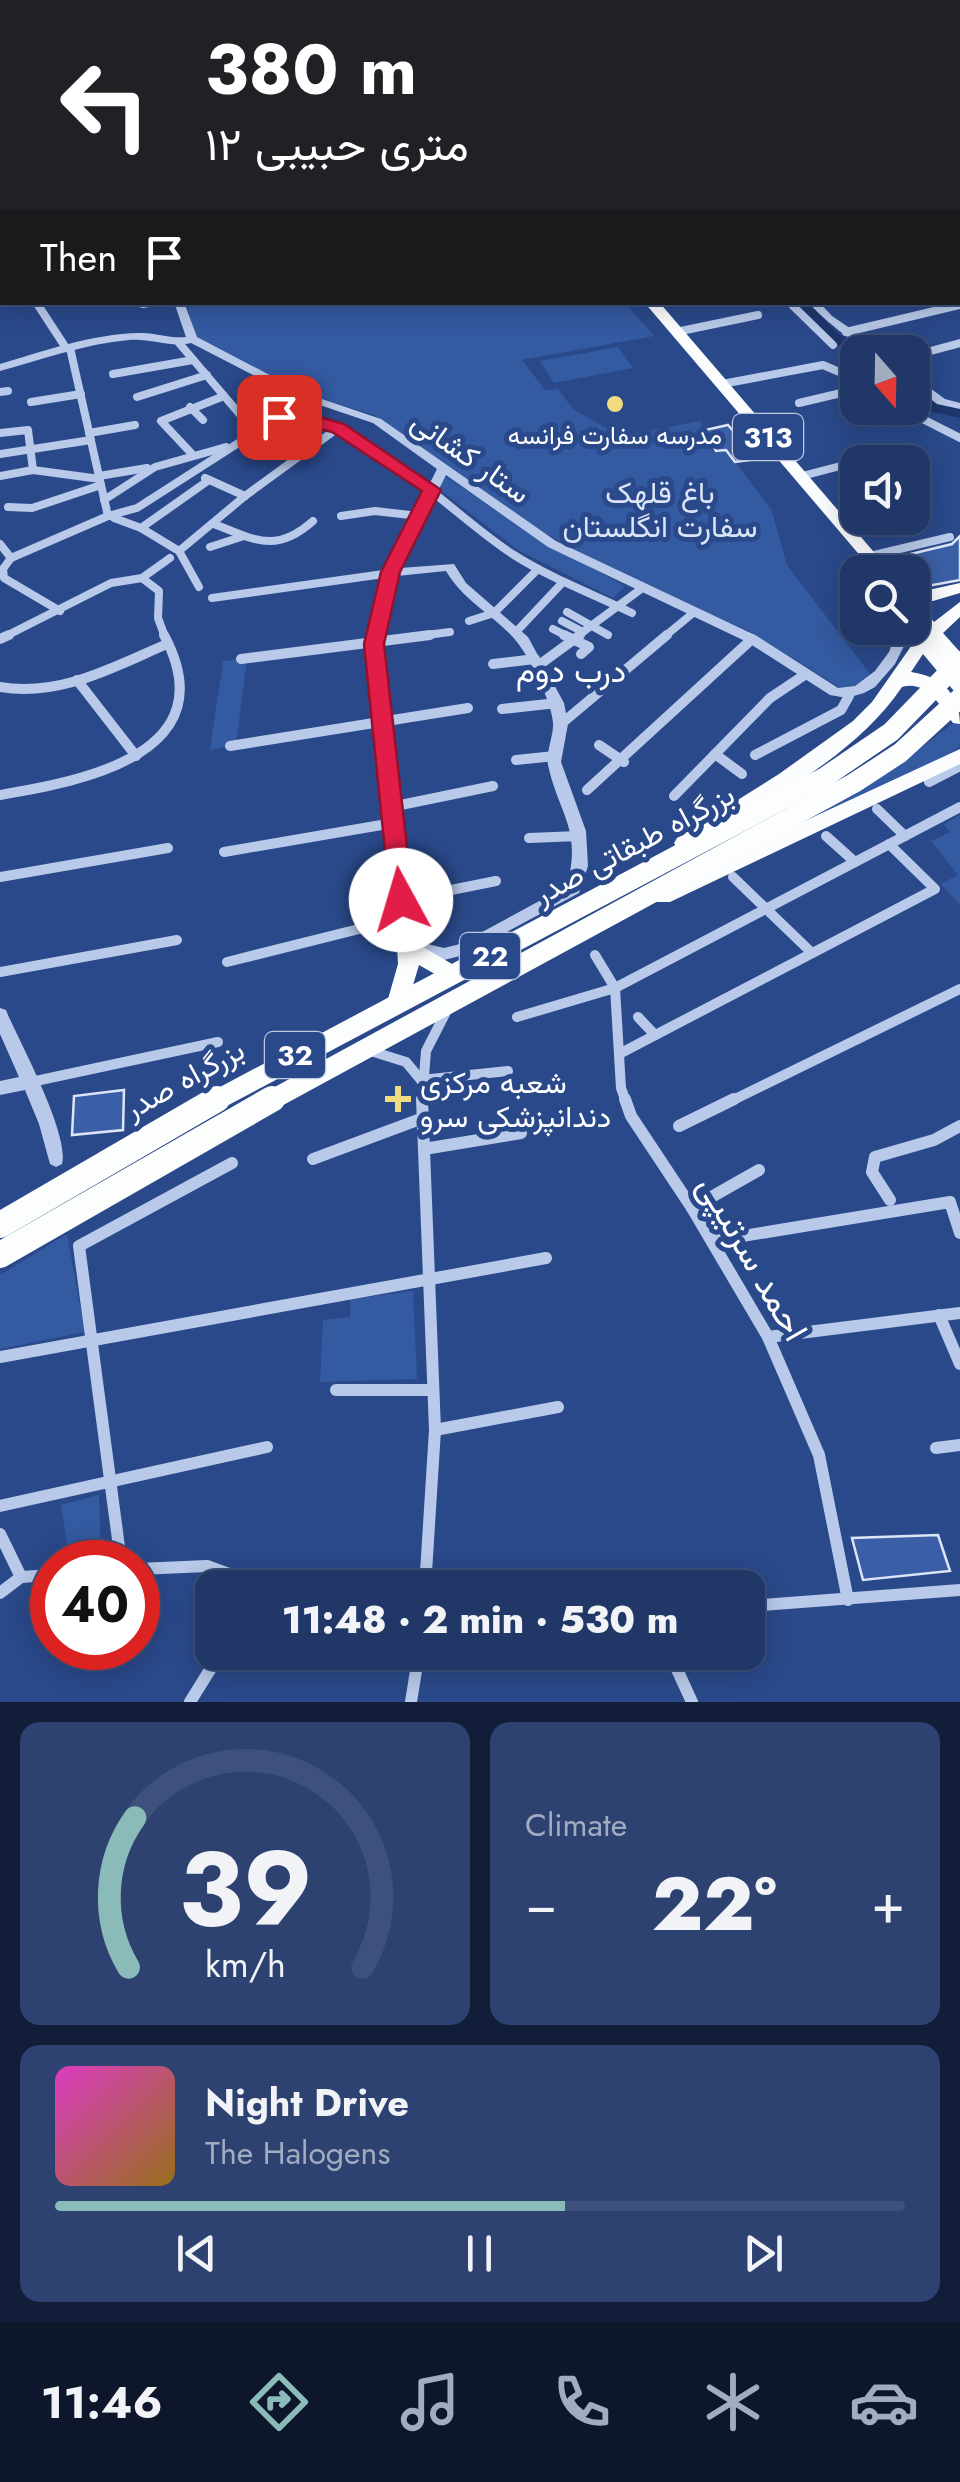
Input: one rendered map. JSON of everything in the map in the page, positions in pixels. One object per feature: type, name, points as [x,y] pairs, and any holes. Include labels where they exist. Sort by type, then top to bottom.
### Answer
[{"type":"highway","name":"بزرگراه صدر","points":[[0,1222],[399,1000],[594,899],[835,765],[878,738],[960,658]]},
{"type":"highway","name":"بزرگراه طبقاتی صدر","points":[[0,1222],[198,1110],[596,901],[837,768],[881,740],[925,702],[960,658]]},
{"type":"highway","name":"بزرگراه صدر","points":[[0,1257],[213,1135],[374,1052],[856,784],[953,719],[960,701]]},
{"type":"highway","name":"بزرگراه طبقاتی صدر","points":[[0,1257],[212,1132],[854,782],[900,753],[960,701]]},
{"type":"highway","points":[[408,946],[450,973]]},
{"type":"highway","points":[[399,1000],[408,946]]},
{"type":"main road","name":"313","points":[[639,305],[861,555]]},
{"type":"main road","name":"313","points":[[654,305],[840,521]]},
{"type":"main road","points":[[930,594],[960,588]]},
{"type":"main road","points":[[930,630],[960,608]]},
{"type":"main road","points":[[930,633],[960,658]]},
{"type":"main road","points":[[930,634],[960,687]]},
{"type":"main road","points":[[594,899],[786,779],[860,726],[879,708],[919,645]]},
{"type":"main road","points":[[894,683],[912,676],[928,681],[953,719]]},
{"type":"main road","points":[[611,919],[960,756]]},
{"type":"street","points":[[38,305],[68,348],[108,516]]},
{"type":"street","points":[[180,305],[185,341],[193,360],[254,432]]},
{"type":"street","points":[[793,305],[833,345]]},
{"type":"street","points":[[816,305],[851,335]]},
{"type":"street","points":[[846,332],[960,305]]},
{"type":"street","points":[[676,332],[758,316]]},
{"type":"street","points":[[0,368],[68,348],[139,336],[185,341]]},
{"type":"street","name":"ستار کشانی","points":[[185,341],[300,395],[377,421],[552,544],[752,639],[835,692],[849,696]]},
{"type":"street","points":[[930,351],[960,343]]},
{"type":"street","points":[[113,374],[193,360]]},
{"type":"street","points":[[722,384],[823,365],[840,372]]},
{"type":"street","points":[[137,398],[206,376]]},
{"type":"street","points":[[930,392],[942,402],[960,406]]},
{"type":"street","points":[[800,403],[840,393]]},
{"type":"street","points":[[31,402],[80,394]]},
{"type":"street","points":[[192,454],[161,421],[224,396]]},
{"type":"street","points":[[190,408],[202,420]]},
{"type":"street","points":[[60,611],[11,584],[2,574],[10,558],[108,516],[137,508],[279,417],[295,415],[338,428],[432,490],[494,542],[563,582],[632,613]]},
{"type":"street","points":[[930,423],[960,438]]},
{"type":"street","points":[[0,454],[135,425]]},
{"type":"street","points":[[0,639],[111,584],[142,578],[338,428]]},
{"type":"street","points":[[0,433],[28,430],[33,470]]},
{"type":"street","points":[[8,507],[32,508],[100,480],[233,445]]},
{"type":"street","points":[[802,476],[840,466]]},
{"type":"street","points":[[104,500],[155,467]]},
{"type":"street","points":[[212,598],[391,572],[450,567],[461,586],[515,633],[537,662],[558,703],[562,724],[556,756],[579,836],[580,866],[574,889],[464,949],[444,954],[408,946],[374,644],[391,572],[442,469]]},
{"type":"street","points":[[0,476],[33,470],[100,480]]},
{"type":"street","points":[[193,472],[245,496]]},
{"type":"street","points":[[142,528],[209,480]]},
{"type":"street","points":[[341,516],[375,511],[419,516]]},
{"type":"street","points":[[108,516],[142,528],[174,555],[199,587]]},
{"type":"street","points":[[214,524],[280,544],[302,533],[313,522]]},
{"type":"street","points":[[210,547],[245,536]]},
{"type":"street","points":[[896,555],[950,537]]},
{"type":"street","points":[[0,544],[10,558]]},
{"type":"street","points":[[469,620],[494,613],[538,569]]},
{"type":"street","points":[[0,795],[95,777],[136,756],[160,736],[178,704],[182,673],[158,618],[158,591],[142,578]]},
{"type":"street","points":[[515,633],[563,582]]},
{"type":"street","points":[[0,587],[11,584]]},
{"type":"street","points":[[492,664],[537,662],[641,589]]},
{"type":"street","points":[[562,724],[693,613]]},
{"type":"street","points":[[564,617],[608,635]]},
{"type":"street","points":[[553,629],[589,647],[581,654]]},
{"type":"street","points":[[241,659],[450,632]]},
{"type":"street","points":[[588,790],[624,762],[700,683],[752,639]]},
{"type":"street","points":[[0,687],[22,690],[76,680],[167,644]]},
{"type":"street","points":[[755,755],[841,710],[849,696],[867,688],[881,672],[895,645]]},
{"type":"street","points":[[674,796],[770,698],[806,674]]},
{"type":"street","points":[[76,680],[136,756]]},
{"type":"street","points":[[502,709],[558,703]]},
{"type":"street","points":[[230,746],[468,708]]},
{"type":"street","points":[[599,745],[624,762]]},
{"type":"street","points":[[715,754],[742,774]]},
{"type":"street","points":[[516,760],[556,756]]},
{"type":"street","points":[[929,782],[960,766]]},
{"type":"street","points":[[391,806],[493,786]]},
{"type":"street","points":[[517,1017],[615,988],[960,808]]},
{"type":"street","points":[[876,809],[904,836]]},
{"type":"street","points":[[224,852],[393,823]]},
{"type":"street","points":[[529,838],[579,836]]},
{"type":"street","points":[[826,836],[855,862]]},
{"type":"street","points":[[621,1053],[935,889],[888,844]]},
{"type":"street","points":[[0,877],[168,848]]},
{"type":"street","points":[[734,877],[812,953]]},
{"type":"street","points":[[401,900],[496,881]]},
{"type":"street","points":[[227,962],[404,918]]},
{"type":"street","points":[[0,972],[177,940]]},
{"type":"street","name":"احمد سرتیپی","points":[[595,955],[615,988],[620,1088],[631,1116],[692,1208],[768,1337],[819,1454],[848,1600]]},
{"type":"street","points":[[679,1126],[960,989]]},
{"type":"street","points":[[426,1570],[435,1430],[421,1080],[426,1050],[448,1010]]},
{"type":"street","points":[[0,1016],[48,1124],[56,1159]]},
{"type":"street","points":[[638,1017],[655,1035]]},
{"type":"street","points":[[0,1088],[218,1042]]},
{"type":"street","points":[[374,1052],[406,1062],[421,1080]]},
{"type":"street","points":[[421,1080],[508,1072]]},
{"type":"street","points":[[312,1159],[423,1118]]},
{"type":"street","points":[[890,1200],[872,1172],[876,1157],[934,1140],[960,1126]]},
{"type":"street","points":[[424,1148],[520,1133]]},
{"type":"street","points":[[119,1540],[79,1246],[232,1163]]},
{"type":"street","points":[[692,1208],[759,1170]]},
{"type":"street","points":[[712,1241],[950,1202],[960,1233]]},
{"type":"street","points":[[0,1357],[546,1258]]},
{"type":"street","points":[[768,1337],[960,1313]]},
{"type":"street","points":[[940,1315],[960,1364]]},
{"type":"street","points":[[336,1390],[434,1390]]},
{"type":"street","points":[[435,1430],[558,1407]]},
{"type":"street","points":[[936,1448],[960,1445]]},
{"type":"street","points":[[0,1506],[267,1447]]},
{"type":"street","points":[[0,1534],[21,1577]]},
{"type":"street","points":[[160,1567],[207,1566],[218,1570]]},
{"type":"street","points":[[0,1593],[21,1577],[30,1576]]},
{"type":"street","points":[[765,1605],[960,1590]]},
{"type":"street","points":[[190,1702],[210,1670]]},
{"type":"street","points":[[411,1702],[416,1670]]},
{"type":"street","points":[[677,1670],[692,1702]]},
{"type":"green space","name":"باغ قلهک سفارت انگلستان","points":[[187,305],[627,305],[654,336],[522,360],[545,390],[558,389],[573,409],[620,436],[700,421],[712,451],[725,449],[771,509],[787,565],[840,635],[840,645],[848,645],[870,674],[847,692],[747,630],[636,583],[536,528],[374,415],[295,391],[195,336]]},
{"type":"green space","points":[[618,347],[633,368],[554,383],[540,361]]},
{"type":"green space","points":[[445,476],[548,545],[625,586],[613,598],[518,550],[439,489]]},
{"type":"green space","points":[[247,659],[236,745],[210,750],[223,661]]},
{"type":"green space","points":[[956,721],[960,725],[960,746],[942,760],[783,834],[895,768]]},
{"type":"green space","points":[[960,815],[960,905],[941,884],[958,875],[931,841],[950,832],[944,824]]},
{"type":"green space","points":[[67,1234],[85,1332],[0,1349],[0,1275]]},
{"type":"green space","points":[[413,1291],[417,1379],[320,1382],[323,1320],[350,1317],[350,1299]]},
{"type":"green space","points":[[99,1495],[100,1540],[67,1540],[61,1505]]},
{"type":"building","points":[[728,425],[757,459],[735,462],[726,450],[716,451],[705,430]]},
{"type":"building","points":[[960,536],[960,580],[930,585],[930,555],[907,555],[952,544]]},
{"type":"building","points":[[124,1090],[123,1130],[72,1135],[74,1096]]},
{"type":"building","points":[[938,1535],[950,1571],[863,1580],[852,1538]]},
{"type":"waterway","points":[[802,305],[840,340]]},
{"type":"waterway","points":[[930,403],[937,409],[960,413]]},
{"type":"place","name":"مدرسه سفارت فرانسه","points":[[615,404]]},
{"type":"place","name":"شعبه مرکزی دندانپزشکی سرو","points":[[398,1099]]},
{"type":"district","name":"درب دوم","points":[[571,671]]},
{"type":"route","points":[[279,417],[295,415],[338,428],[432,490],[391,572],[374,644],[401,900]]}]
